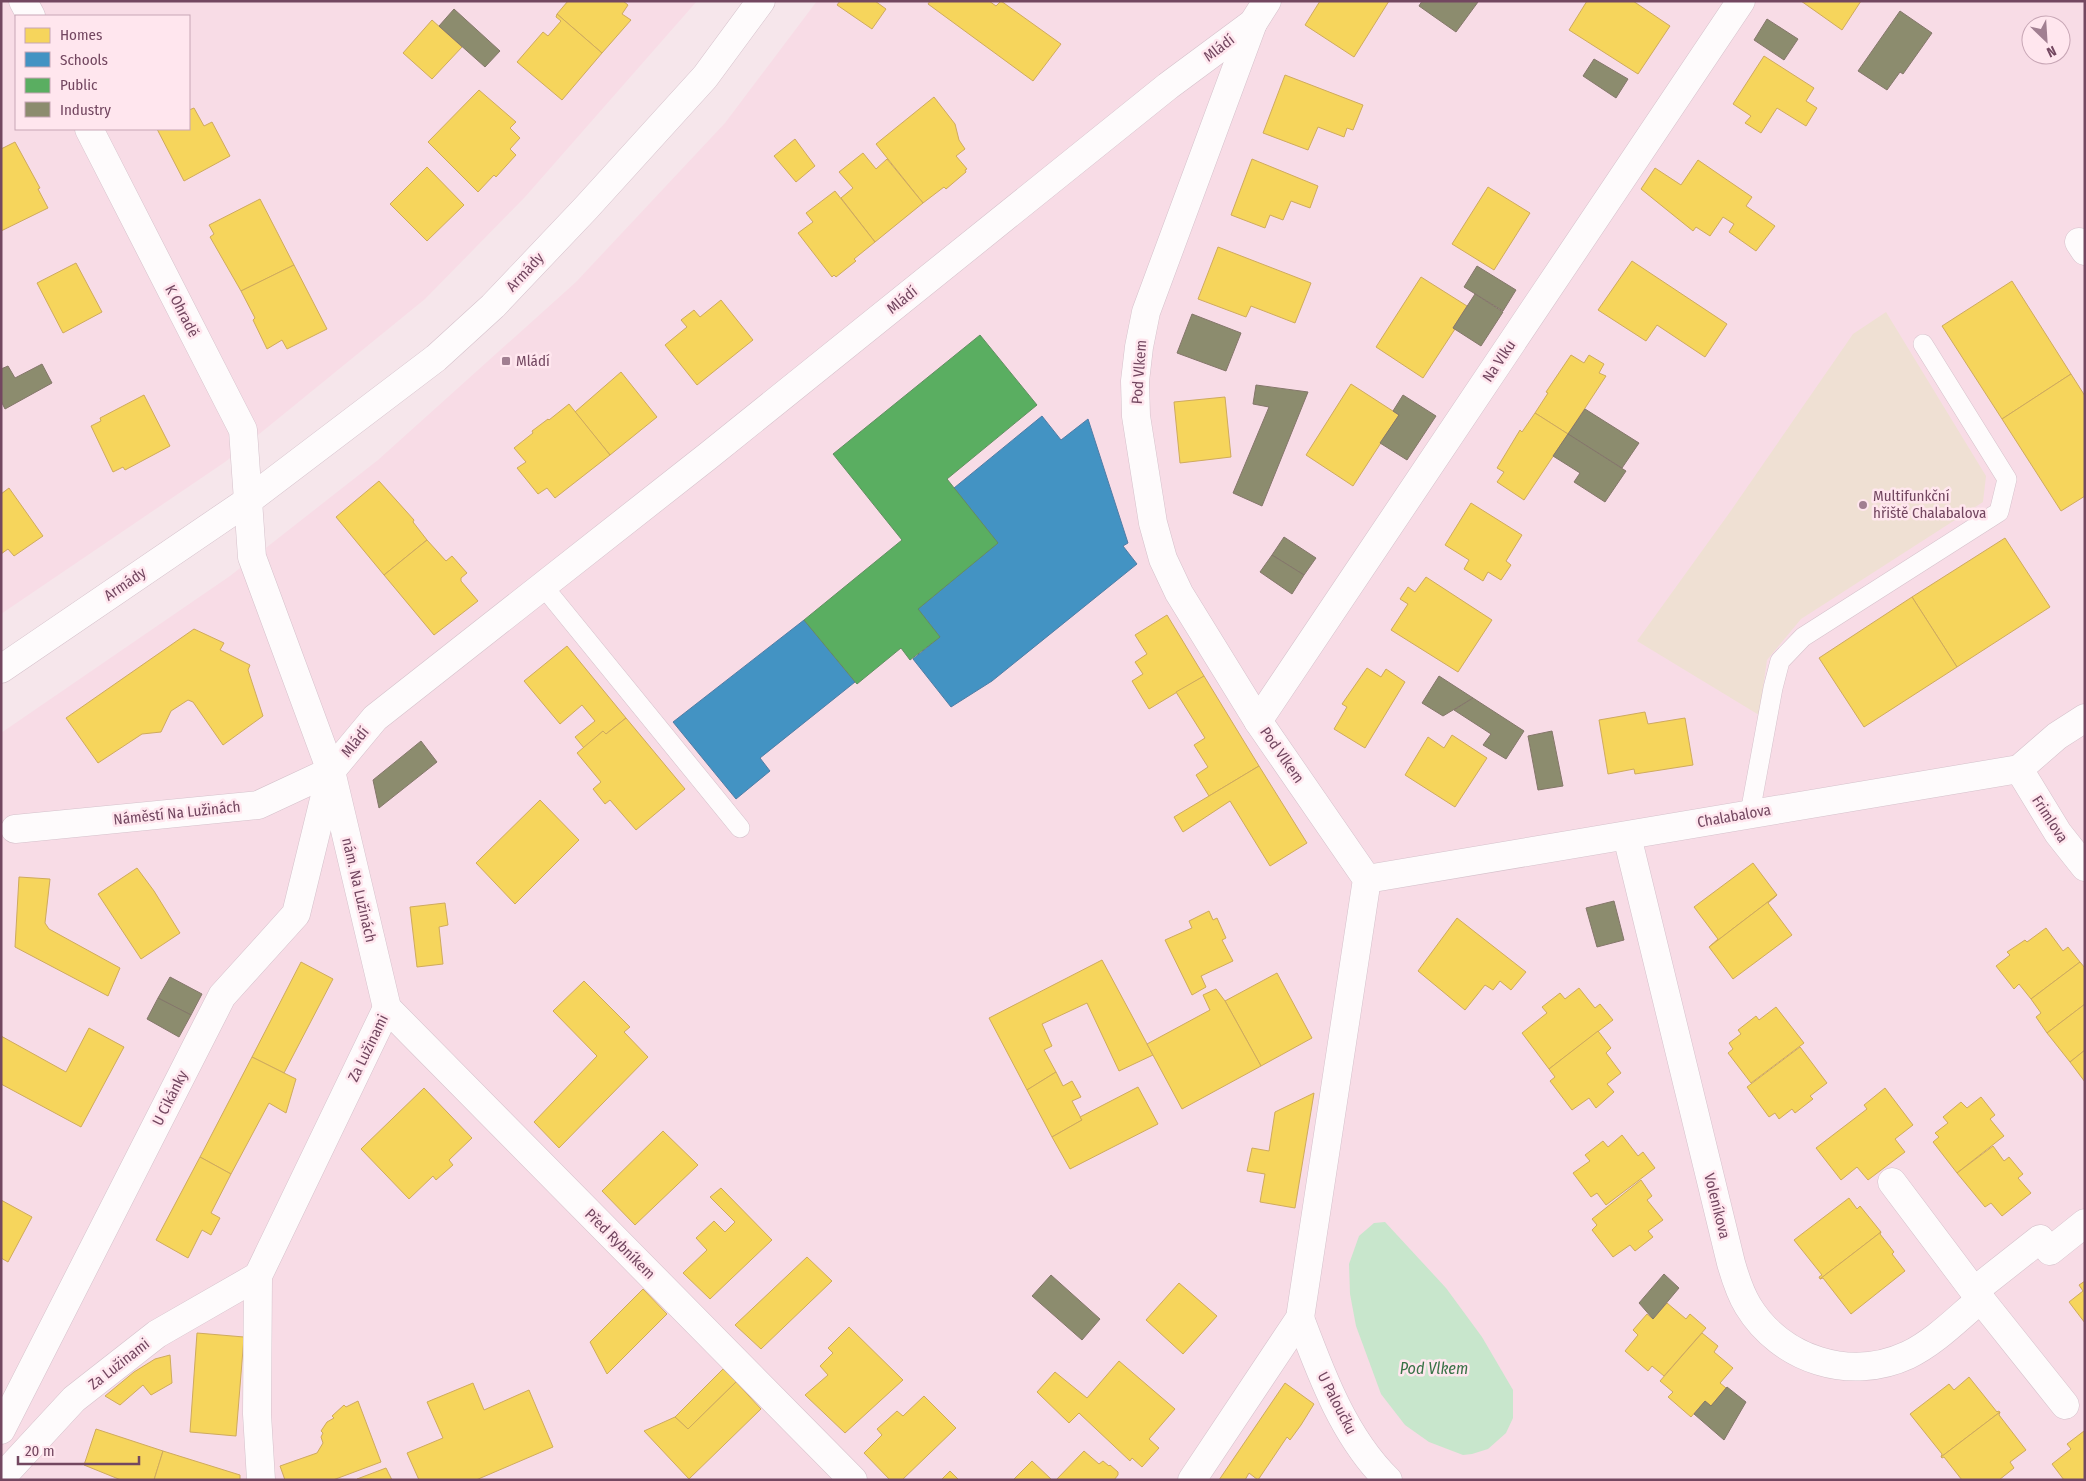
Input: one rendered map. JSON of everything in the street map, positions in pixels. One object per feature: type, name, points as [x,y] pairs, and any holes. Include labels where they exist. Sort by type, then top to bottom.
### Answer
[{"type":"street","points":[[24,1],[31,15]]},
{"type":"street","name":"Armády","points":[[1,669],[249,500],[436,358],[493,306],[586,208],[705,77],[761,1]]},
{"type":"street","name":"Na Vlku","points":[[1258,721],[1741,1]]},
{"type":"street","name":"Pod Vlkem","points":[[1260,12],[1146,312],[1135,381],[1136,416],[1153,523],[1163,559],[1179,593],[1258,721],[1367,878]]},
{"type":"street","name":"Mládí","points":[[331,771],[375,718],[544,586],[1260,12]]},
{"type":"street","name":"K Ohradě","points":[[90,130],[243,430],[249,500]]},
{"type":"street","points":[[249,500],[252,557],[331,771]]},
{"type":"street","points":[[2018,769],[2057,736],[2085,718]]},
{"type":"street","name":"Chalabalova","points":[[1367,878],[2018,769]]},
{"type":"street","name":"Frimlova","points":[[2018,769],[2058,833],[2085,867]]},
{"type":"street","name":"Náměstí Na Lužinách","points":[[15,829],[258,805],[331,771]]},
{"type":"street","name":"nám. Na Lužinách","points":[[331,771],[387,1008]]},
{"type":"street","name":"U Cikánky","points":[[1,1430],[222,996],[296,914],[331,771]]},
{"type":"street","name":"Voleníkova","points":[[1614,838],[1737,1283],[1747,1305],[1770,1334],[1798,1353],[1824,1363],[1854,1368],[1882,1365],[1909,1354],[1937,1336],[1978,1295],[2040,1239],[2050,1251],[2085,1223]]},
{"type":"street","points":[[1192,1480],[1300,1318],[1367,878]]},
{"type":"street","name":"Za Lužinami","points":[[261,1480],[257,1414],[258,1276],[387,1008]]},
{"type":"street","name":"Před Rybníkem","points":[[387,1008],[853,1480]]},
{"type":"street","points":[[1892,1182],[2064,1405]]},
{"type":"street","name":"Za Lužinami","points":[[1,1478],[74,1399],[157,1334],[258,1276]]},
{"type":"street","name":"U Paloučku","points":[[1300,1318],[1319,1369],[1350,1430],[1367,1456],[1388,1480]]},
{"type":"lane","points":[[1750,813],[1780,660],[1803,637],[1999,512],[2007,479],[1923,344]]},
{"type":"lane","points":[[544,586],[740,828]]},
{"type":"shaded area","points":[[1,1],[697,1],[525,197],[425,299],[225,462],[1,614]]},
{"type":"shaded area","points":[[817,1],[2085,1],[2085,1480],[1,1480],[1,733],[230,576],[378,460],[576,282],[725,123]]},
{"type":"shaded area","points":[[1886,312],[1986,476],[1983,502],[1801,619],[1767,660],[1759,715],[1637,641],[1730,512],[1853,334]]},
{"type":"water","name":"Pod Vlkem","points":[[1385,1222],[1446,1288],[1482,1337],[1513,1390],[1513,1418],[1506,1433],[1488,1449],[1463,1455],[1429,1442],[1405,1425],[1381,1394],[1356,1326],[1350,1294],[1349,1264],[1359,1236],[1374,1223]]},
{"type":"building: Homes","points":[[568,1],[623,1],[628,5],[622,14],[631,20],[602,53],[557,14]]},
{"type":"building: Homes","points":[[840,1],[875,1],[886,9],[872,29],[837,5]]},
{"type":"building: Homes","points":[[930,1],[989,1],[996,6],[1001,1],[1061,44],[1033,81],[928,4]]},
{"type":"building: Homes","points":[[1320,1],[1389,1],[1354,57],[1305,25]]},
{"type":"building: Homes","points":[[1587,1],[1633,1],[1670,26],[1638,74],[1569,30]]},
{"type":"building: Homes","points":[[1801,1],[1861,1],[1842,30]]},
{"type":"building: Homes","points":[[557,14],[602,53],[562,100],[517,62],[543,32],[548,36],[561,21],[556,17]]},
{"type":"building: Homes","points":[[432,20],[462,47],[432,79],[403,53]]},
{"type":"building: Homes","points":[[1764,56],[1814,88],[1806,101],[1817,108],[1806,126],[1777,108],[1761,133],[1745,123],[1751,116],[1733,104]]},
{"type":"building: Homes","points":[[1285,75],[1363,105],[1353,130],[1347,128],[1344,137],[1318,127],[1308,150],[1263,133]]},
{"type":"building: Homes","points":[[479,90],[516,122],[510,128],[520,138],[510,149],[516,155],[496,177],[494,175],[478,192],[428,142]]},
{"type":"building: Homes","points":[[934,97],[955,124],[959,140],[965,149],[956,156],[967,169],[946,189],[944,187],[923,203],[876,144]]},
{"type":"building: Homes","points":[[194,108],[204,126],[212,122],[230,156],[184,181],[158,130],[190,130],[190,110]]},
{"type":"building: Homes","points":[[795,139],[815,166],[796,182],[774,156]]},
{"type":"building: Homes","points":[[15,142],[40,188],[38,189],[48,208],[1,231],[1,149]]},
{"type":"building: Homes","points":[[863,153],[876,169],[887,159],[923,203],[875,242],[841,198],[853,188],[839,172]]},
{"type":"building: Homes","points":[[1252,159],[1318,186],[1310,208],[1291,201],[1283,220],[1270,215],[1265,228],[1231,215]]},
{"type":"building: Homes","points":[[1698,160],[1752,197],[1746,206],[1775,226],[1756,251],[1729,232],[1734,224],[1723,217],[1710,236],[1696,227],[1693,231],[1641,189],[1655,168],[1681,185]]},
{"type":"building: Homes","points":[[427,167],[464,205],[427,241],[390,204]]},
{"type":"building: Homes","points":[[1488,187],[1530,213],[1494,270],[1452,244]]},
{"type":"building: Homes","points":[[835,191],[875,242],[854,259],[856,261],[836,277],[834,275],[832,277],[798,233],[813,222],[806,213]]},
{"type":"building: Homes","points":[[260,199],[294,265],[241,291],[210,237],[214,234],[209,225]]},
{"type":"building: Homes","points":[[1218,247],[1311,283],[1295,323],[1251,306],[1246,317],[1198,299]]},
{"type":"building: Homes","points":[[1632,261],[1727,324],[1705,357],[1657,325],[1646,341],[1598,310]]},
{"type":"building: Homes","points":[[76,263],[102,312],[63,333],[37,283]]},
{"type":"building: Homes","points":[[294,265],[327,329],[287,349],[282,340],[267,349],[253,320],[255,318],[241,291]]},
{"type":"building: Homes","points":[[1421,277],[1467,306],[1453,328],[1455,329],[1423,378],[1376,347]]},
{"type":"building: Homes","points":[[2012,281],[2071,374],[2002,419],[1942,326]]},
{"type":"building: Homes","points":[[721,300],[753,340],[697,385],[665,345],[687,327],[681,320],[694,310],[700,317]]},
{"type":"building: Homes","points":[[1571,355],[1584,363],[1589,355],[1604,364],[1599,373],[1606,376],[1568,434],[1535,413],[1548,393],[1546,392]]},
{"type":"building: Homes","points":[[621,372],[657,417],[610,455],[575,412]]},
{"type":"building: Homes","points":[[2071,374],[2085,396],[2085,496],[2061,511],[2002,419]]},
{"type":"building: Homes","points":[[1351,384],[1399,415],[1353,486],[1306,455]]},
{"type":"building: Homes","points":[[144,395],[170,446],[125,470],[123,467],[113,472],[91,426],[101,421],[100,418]]},
{"type":"building: Homes","points":[[1225,397],[1231,457],[1180,463],[1174,402]]},
{"type":"building: Homes","points":[[569,404],[610,455],[555,498],[547,488],[538,494],[517,468],[526,462],[514,448],[533,433],[532,431]]},
{"type":"building: Homes","points":[[1535,413],[1568,434],[1524,500],[1497,482],[1504,472],[1497,468],[1520,430],[1522,432]]},
{"type":"building: Homes","points":[[379,481],[414,520],[413,522],[427,540],[384,575],[336,517]]},
{"type":"building: Homes","points":[[9,488],[43,536],[14,556],[8,549],[1,554],[1,494]]},
{"type":"building: Homes","points":[[1471,503],[1522,535],[1506,561],[1511,565],[1501,580],[1488,572],[1483,581],[1464,569],[1469,560],[1445,545]]},
{"type":"building: Homes","points":[[2005,538],[2050,607],[1957,667],[1912,597]]},
{"type":"building: Homes","points":[[427,540],[446,561],[452,556],[467,573],[461,578],[461,581],[478,601],[434,635],[384,575]]},
{"type":"building: Homes","points":[[1426,577],[1492,620],[1458,672],[1391,630],[1408,604],[1400,599],[1408,587],[1415,592]]},
{"type":"building: Homes","points":[[1912,597],[1957,667],[1864,727],[1819,658]]},
{"type":"building: Homes","points":[[1167,615],[1204,676],[1149,709],[1132,681],[1143,674],[1135,662],[1147,654],[1135,635]]},
{"type":"building: Homes","points":[[194,629],[224,643],[220,650],[250,665],[248,670],[263,716],[223,745],[193,702],[188,700],[171,711],[161,732],[142,734],[98,763],[66,718]]},
{"type":"building: Homes","points":[[567,646],[626,718],[606,734],[603,731],[584,748],[575,737],[595,721],[582,705],[560,724],[524,681]]},
{"type":"building: Homes","points":[[1367,668],[1381,677],[1386,669],[1405,682],[1365,748],[1334,729],[1347,707],[1342,704]]},
{"type":"building: Homes","points":[[1204,676],[1259,766],[1209,796],[1196,775],[1208,767],[1194,745],[1205,738],[1176,692]]},
{"type":"building: Homes","points":[[1645,712],[1648,724],[1685,718],[1693,765],[1635,774],[1634,769],[1608,774],[1599,720]]},
{"type":"building: Homes","points":[[626,718],[685,789],[636,830],[610,800],[605,804],[593,789],[601,782],[577,753],[603,731],[606,734]]},
{"type":"building: Homes","points":[[1452,735],[1487,758],[1455,807],[1405,775],[1428,737],[1444,748]]},
{"type":"building: Homes","points":[[1259,766],[1307,843],[1270,866],[1230,801],[1183,832],[1174,817]]},
{"type":"building: Homes","points":[[540,800],[579,840],[515,904],[476,863]]},
{"type":"building: Homes","points":[[1753,863],[1777,895],[1709,947],[1718,939],[1694,907]]},
{"type":"building: Homes","points":[[137,868],[180,933],[141,959],[98,894]]},
{"type":"building: Homes","points":[[19,877],[50,879],[45,923],[49,929],[120,968],[108,996],[15,947]]},
{"type":"building: Homes","points":[[1777,895],[1768,903],[1792,935],[1733,979],[1709,947]]},
{"type":"building: Homes","points":[[445,903],[448,925],[439,927],[443,964],[417,967],[410,907]]},
{"type":"building: Homes","points":[[1209,911],[1213,920],[1217,918],[1226,938],[1222,940],[1233,961],[1201,976],[1206,987],[1192,995],[1165,940],[1192,928],[1189,921]]},
{"type":"building: Homes","points":[[1457,918],[1526,972],[1511,990],[1500,981],[1493,990],[1485,985],[1465,1010],[1418,971]]},
{"type":"building: Homes","points":[[2046,928],[2063,951],[2068,947],[2080,962],[2031,999],[2019,984],[2014,989],[1996,966],[2010,955],[2007,952],[2025,940],[2027,942]]},
{"type":"building: Homes","points":[[1102,960],[1153,1055],[1119,1071],[1087,1003],[1042,1024],[1052,1046],[1044,1050],[1056,1072],[1027,1090],[989,1018]]},
{"type":"building: Homes","points":[[301,962],[333,979],[284,1073],[252,1057]]},
{"type":"building: Homes","points":[[2080,962],[2085,968],[2085,1004],[2047,1033],[2036,1017],[2041,1013],[2031,999]]},
{"type":"building: Homes","points":[[1277,973],[1312,1038],[1261,1066],[1225,1001]]},
{"type":"building: Homes","points":[[584,981],[630,1027],[624,1032],[648,1057],[559,1148],[534,1122],[597,1056],[553,1011]]},
{"type":"building: Homes","points":[[1579,988],[1595,1008],[1600,1004],[1613,1020],[1549,1069],[1522,1033],[1547,1013],[1542,1007],[1560,993],[1565,999]]},
{"type":"building: Homes","points":[[1216,989],[1225,1001],[1261,1066],[1182,1109],[1147,1044],[1210,1010],[1203,995]]},
{"type":"building: Homes","points":[[2085,1004],[2085,1050],[2070,1062],[2047,1033]]},
{"type":"building: Homes","points":[[1776,1007],[1804,1043],[1751,1083],[1728,1053],[1733,1049],[1729,1043],[1741,1034],[1738,1030],[1756,1016],[1759,1020]]},
{"type":"building: Homes","points":[[89,1028],[124,1047],[81,1127],[1,1084],[1,1036],[66,1072]]},
{"type":"building: Homes","points":[[1598,1031],[1611,1048],[1606,1053],[1621,1073],[1607,1084],[1614,1092],[1596,1108],[1589,1098],[1572,1110],[1550,1081],[1555,1077],[1549,1069]]},
{"type":"building: Homes","points":[[1800,1047],[1827,1083],[1810,1096],[1813,1099],[1795,1113],[1792,1109],[1779,1119],[1775,1113],[1769,1117],[1747,1087]]},
{"type":"building: Homes","points":[[2085,1050],[2085,1082],[2070,1062]]},
{"type":"building: Homes","points":[[252,1057],[296,1079],[286,1113],[269,1103],[231,1174],[200,1157]]},
{"type":"building: Homes","points":[[1056,1072],[1063,1086],[1072,1081],[1081,1097],[1072,1101],[1082,1120],[1052,1137],[1027,1090]]},
{"type":"building: Homes","points":[[1138,1087],[1158,1124],[1070,1169],[1052,1137],[1082,1120],[1080,1117]]},
{"type":"building: Homes","points":[[424,1088],[472,1138],[449,1160],[453,1165],[436,1180],[433,1176],[409,1199],[361,1149]]},
{"type":"building: Homes","points":[[1885,1088],[1913,1125],[1895,1139],[1905,1152],[1868,1180],[1857,1167],[1841,1180],[1816,1148],[1867,1109],[1864,1105]]},
{"type":"building: Homes","points":[[1314,1093],[1295,1208],[1260,1202],[1265,1174],[1247,1171],[1252,1148],[1269,1151],[1275,1112]]},
{"type":"building: Homes","points":[[1981,1097],[1995,1115],[1990,1119],[2004,1136],[1957,1173],[1933,1142],[1939,1137],[1935,1133],[1948,1123],[1943,1117],[1961,1102],[1967,1108]]},
{"type":"building: Homes","points":[[663,1131],[698,1165],[635,1225],[602,1191]]},
{"type":"building: Homes","points":[[1622,1135],[1638,1156],[1643,1152],[1655,1168],[1606,1205],[1597,1193],[1591,1197],[1573,1173],[1590,1161],[1585,1155],[1603,1141],[1608,1147]]},
{"type":"building: Homes","points":[[1993,1146],[2004,1161],[2009,1157],[2023,1174],[2018,1178],[2031,1193],[2002,1216],[1991,1203],[1985,1207],[1957,1173]]},
{"type":"building: Homes","points":[[200,1157],[231,1174],[211,1213],[220,1218],[211,1235],[202,1230],[188,1258],[156,1240]]},
{"type":"building: Homes","points":[[1641,1180],[1652,1196],[1647,1200],[1663,1220],[1648,1231],[1653,1237],[1635,1251],[1630,1245],[1613,1257],[1592,1230],[1597,1225],[1592,1219]]},
{"type":"building: Homes","points":[[721,1188],[772,1240],[710,1299],[683,1273],[707,1250],[696,1238],[714,1221],[725,1232],[735,1222],[710,1197]]},
{"type":"building: Homes","points":[[1849,1198],[1857,1209],[1860,1206],[1881,1232],[1820,1279],[1819,1277],[1822,1275],[1794,1240]]},
{"type":"building: Homes","points":[[1,1200],[32,1217],[8,1262],[1,1258]]},
{"type":"building: Homes","points":[[1881,1232],[1880,1234],[1894,1252],[1892,1254],[1905,1271],[1851,1314],[1823,1278],[1820,1279]]},
{"type":"building: Homes","points":[[807,1257],[832,1281],[761,1349],[735,1325]]},
{"type":"building: Homes","points":[[2085,1281],[2085,1323],[2069,1302],[2083,1291],[2079,1285]]},
{"type":"building: Homes","points":[[1179,1283],[1217,1316],[1183,1354],[1146,1320]]},
{"type":"building: Homes","points":[[643,1289],[667,1314],[607,1374],[590,1342]]},
{"type":"building: Homes","points":[[1667,1303],[1686,1319],[1690,1314],[1706,1328],[1664,1376],[1652,1366],[1648,1371],[1625,1351],[1638,1335],[1633,1330],[1647,1314],[1653,1319]]},
{"type":"building: Homes","points":[[849,1327],[903,1380],[845,1433],[805,1395],[828,1375],[820,1366],[833,1353],[828,1348]]},
{"type":"building: Homes","points":[[197,1333],[244,1337],[236,1436],[190,1432]]},
{"type":"building: Homes","points":[[1702,1333],[1718,1346],[1714,1352],[1733,1368],[1720,1383],[1726,1388],[1711,1406],[1705,1401],[1691,1417],[1668,1397],[1673,1392],[1660,1381]]},
{"type":"building: Homes","points":[[170,1355],[172,1383],[151,1395],[143,1385],[120,1405],[105,1396],[134,1372],[155,1359]]},
{"type":"building: Homes","points":[[1119,1361],[1175,1409],[1149,1439],[1159,1448],[1142,1467],[1132,1458],[1130,1461],[1079,1413],[1069,1423],[1037,1392],[1055,1372],[1087,1398]]},
{"type":"building: Homes","points":[[723,1369],[736,1382],[688,1429],[675,1417]]},
{"type":"building: Homes","points":[[1969,1377],[1997,1412],[2000,1412],[1941,1457],[1942,1454],[1910,1414],[1949,1384],[1954,1390]]},
{"type":"building: Homes","points":[[736,1382],[761,1409],[689,1479],[644,1431],[675,1417],[688,1429]]},
{"type":"building: Homes","points":[[473,1383],[484,1410],[529,1390],[553,1447],[476,1480],[419,1480],[407,1453],[443,1438],[427,1402]]},
{"type":"building: Homes","points":[[1285,1383],[1314,1404],[1301,1425],[1290,1440],[1287,1437],[1258,1480],[1249,1473],[1245,1480],[1219,1480]]},
{"type":"building: Homes","points":[[924,1396],[956,1428],[902,1480],[890,1480],[864,1453],[882,1435],[877,1429],[897,1411],[903,1416]]},
{"type":"building: Homes","points":[[358,1401],[381,1462],[333,1480],[285,1480],[280,1466],[317,1453],[323,1443],[321,1437],[323,1433],[321,1431],[327,1422],[334,1418],[332,1416],[344,1405],[346,1407]]},
{"type":"building: Homes","points":[[2000,1412],[1999,1415],[2026,1450],[2010,1462],[2014,1468],[1999,1480],[1962,1480],[1944,1457],[1941,1457]]},
{"type":"building: Homes","points":[[96,1429],[163,1451],[154,1480],[121,1480],[84,1465]]},
{"type":"building: Homes","points":[[2084,1431],[2085,1480],[2064,1480],[2052,1464],[2071,1449],[2067,1444]]},
{"type":"building: Homes","points":[[163,1451],[240,1475],[240,1480],[154,1480]]},
{"type":"building: Homes","points":[[1084,1451],[1099,1464],[1103,1461],[1118,1472],[1114,1480],[1056,1480]]},
{"type":"building: Homes","points":[[1032,1461],[1052,1480],[1013,1480]]},
{"type":"building: Homes","points":[[386,1468],[392,1480],[357,1479]]},
{"type":"building: Homes","points":[[950,1471],[959,1480],[941,1480]]},
{"type":"building: Schools","points":[[1042,416],[1061,440],[1088,419],[1128,543],[1123,546],[1137,564],[992,681],[951,707],[913,659],[940,637],[918,609],[998,543],[954,488]]},
{"type":"building: Schools","points":[[804,620],[855,682],[760,758],[770,771],[736,799],[673,722]]},
{"type":"building: Public","points":[[980,335],[1037,405],[947,479],[998,543],[918,609],[940,637],[910,660],[901,648],[857,684],[804,620],[902,540],[833,454]]},
{"type":"building: Industry","points":[[1422,1],[1478,2],[1456,32],[1419,6]]},
{"type":"building: Industry","points":[[454,9],[500,51],[485,67],[439,26]]},
{"type":"building: Industry","points":[[1900,11],[1932,33],[1903,74],[1900,72],[1887,90],[1858,71]]},
{"type":"building: Industry","points":[[1767,19],[1798,39],[1784,60],[1754,40]]},
{"type":"building: Industry","points":[[1594,59],[1628,79],[1616,98],[1583,76]]},
{"type":"building: Industry","points":[[1477,266],[1516,290],[1503,311],[1464,287]]},
{"type":"building: Industry","points":[[1475,294],[1503,312],[1481,346],[1453,328]]},
{"type":"building: Industry","points":[[1192,314],[1241,333],[1226,371],[1177,353]]},
{"type":"building: Industry","points":[[42,364],[52,383],[5,409],[1,401],[1,369],[8,366],[15,378]]},
{"type":"building: Industry","points":[[1256,385],[1308,392],[1262,506],[1233,493],[1269,407],[1253,404]]},
{"type":"building: Industry","points":[[1403,395],[1436,416],[1407,460],[1380,443],[1399,415],[1393,411]]},
{"type":"building: Industry","points":[[1585,409],[1639,443],[1622,468],[1568,434]]},
{"type":"building: Industry","points":[[1568,434],[1626,471],[1605,502],[1574,482],[1580,473],[1553,456]]},
{"type":"building: Industry","points":[[1284,537],[1316,558],[1304,575],[1272,555]]},
{"type":"building: Industry","points":[[1272,555],[1304,575],[1292,594],[1260,572]]},
{"type":"building: Industry","points":[[1439,676],[1473,698],[1443,716],[1422,703]]},
{"type":"building: Industry","points":[[1473,698],[1524,731],[1506,759],[1483,745],[1491,734],[1454,710]]},
{"type":"building: Industry","points":[[1552,731],[1563,786],[1538,790],[1528,736]]},
{"type":"building: Industry","points":[[421,741],[437,762],[379,808],[373,780]]},
{"type":"building: Industry","points":[[1614,901],[1624,940],[1597,947],[1586,908]]},
{"type":"building: Industry","points":[[170,977],[202,994],[191,1015],[158,998]]},
{"type":"building: Industry","points":[[158,998],[191,1015],[179,1037],[147,1019]]},
{"type":"building: Industry","points":[[1664,1274],[1679,1288],[1653,1319],[1639,1303]]},
{"type":"building: Industry","points":[[1051,1275],[1100,1319],[1082,1340],[1032,1296]]},
{"type":"building: Industry","points":[[1727,1387],[1746,1402],[1724,1440],[1694,1414],[1705,1401],[1711,1406]]},
{"type":"place","name":"Mládí","points":[[506,361]]},
{"type":"place","name":"Multifunkční hřiště Chalabalova","points":[[1863,505]]}]
